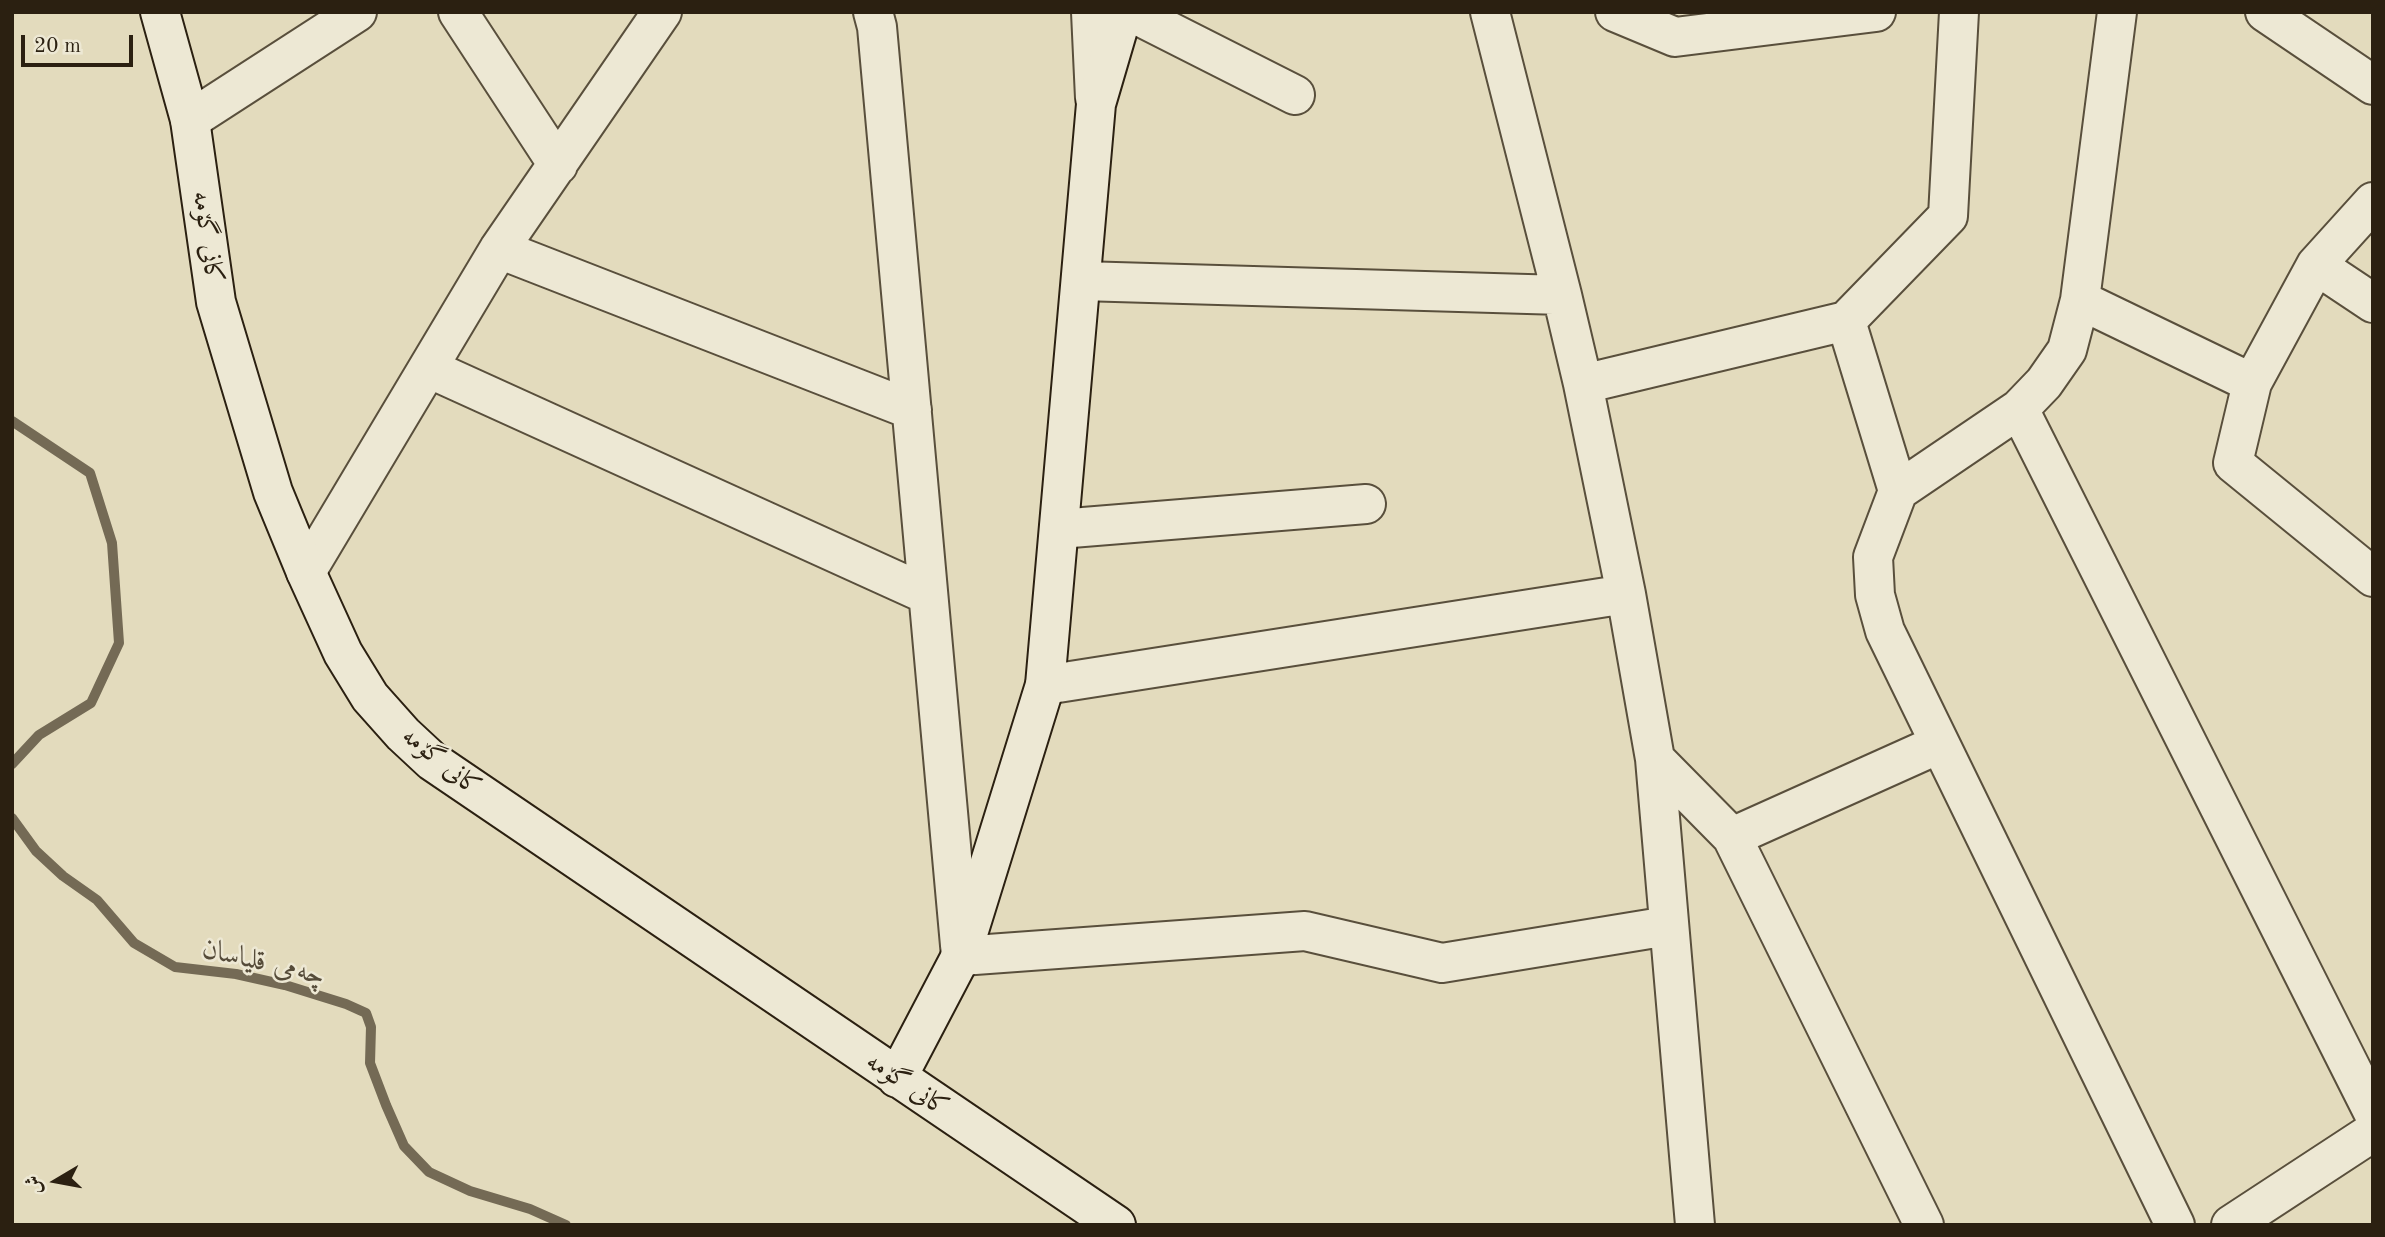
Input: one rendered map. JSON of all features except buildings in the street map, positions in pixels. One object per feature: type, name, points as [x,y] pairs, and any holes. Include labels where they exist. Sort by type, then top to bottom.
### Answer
[{"type":"street","name":"کانی گۆمە","points":[[160,12],[190,120],[216,302],[273,492],[343,653],[370,697],[432,761],[1116,1225]]},
{"type":"street","points":[[190,120],[357,12]]},
{"type":"street","points":[[458,12],[558,165]]},
{"type":"street","points":[[306,572],[499,249],[662,12]]},
{"type":"street","points":[[873,12],[877,27],[961,956]]},
{"type":"street","points":[[897,1078],[961,956],[1045,685],[1096,104],[1091,12]]},
{"type":"street","points":[[1096,104],[1123,12]]},
{"type":"street","points":[[1130,12],[1295,95]]},
{"type":"street","points":[[1490,12],[1583,384],[1626,594],[1655,759],[1695,1225]]},
{"type":"street","points":[[1615,12],[1675,37],[1875,12]]},
{"type":"street","points":[[1583,384],[1846,321],[1948,216],[1958,12]]},
{"type":"street","points":[[2118,12],[2080,300],[2067,350],[2045,383],[2020,409],[1898,491],[1873,557],[1875,595],[1885,631],[2175,1225]]},
{"type":"street","points":[[2265,12],[2373,85]]},
{"type":"street","points":[[2373,202],[2316,265],[2252,383],[2232,463],[2373,577]]},
{"type":"street","points":[[499,249],[912,410]]},
{"type":"street","points":[[2316,265],[2373,303]]},
{"type":"street","points":[[1081,281],[1562,295]]},
{"type":"street","points":[[2080,300],[2252,383]]},
{"type":"street","points":[[1846,321],[1898,491]]},
{"type":"street","points":[[428,368],[928,595]]},
{"type":"street","points":[[2020,409],[2373,1112]]},
{"type":"street","points":[[1059,529],[1366,503]]},
{"type":"street","points":[[1045,685],[1626,594]]},
{"type":"street","points":[[1732,837],[1939,744]]},
{"type":"street","points":[[1655,759],[1732,837],[1924,1225]]},
{"type":"street","points":[[961,956],[1304,931],[1442,963],[1668,926]]},
{"type":"street","points":[[2231,1225],[2373,1132]]},
{"type":"waterway","name":"چەمی قلیاسان","points":[[12,421],[90,473],[112,543],[119,643],[91,703],[39,735],[12,764]]},
{"type":"waterway","name":"چەمی قلیاسان","points":[[12,818],[36,851],[63,876],[97,900],[134,943],[175,967],[236,974],[285,985],[366,1013],[371,1027],[370,1063],[404,1146],[429,1172],[470,1191],[530,1209],[566,1225]]}]
